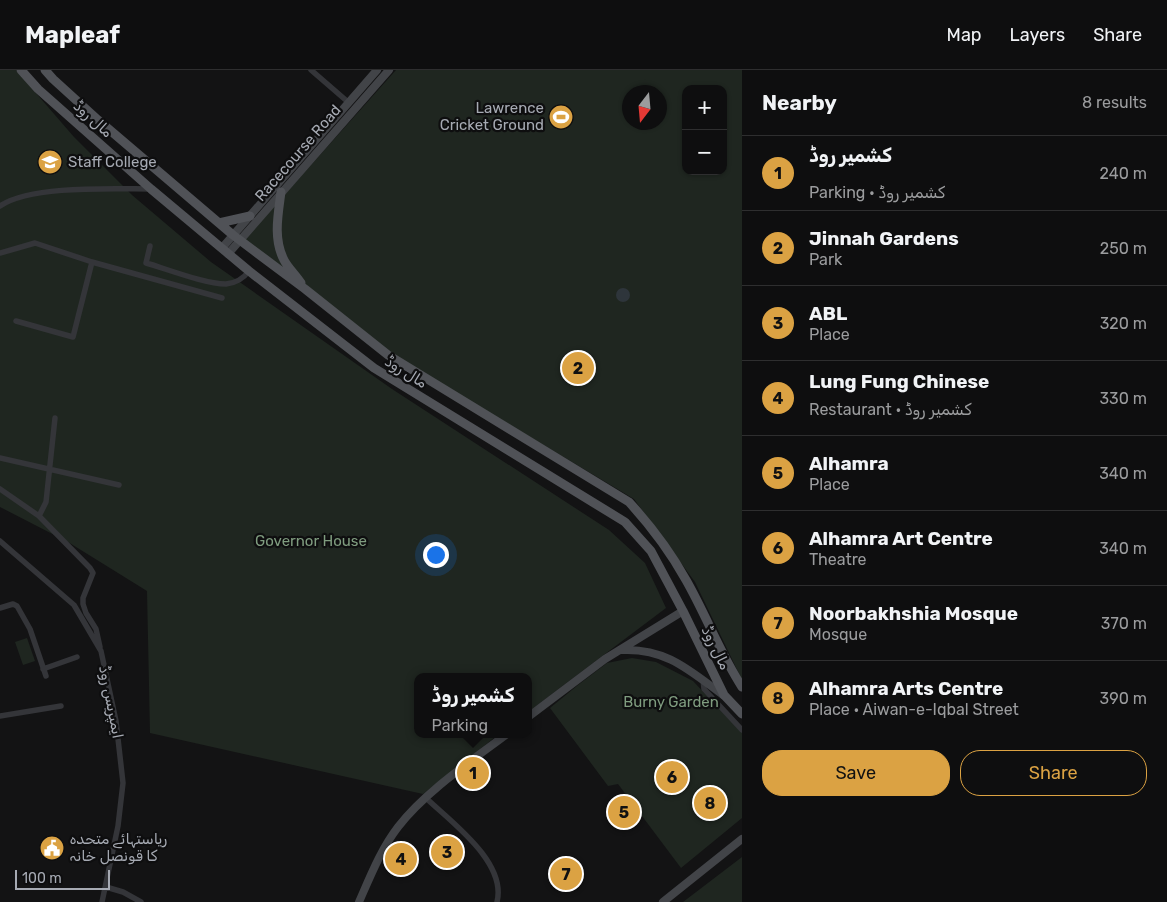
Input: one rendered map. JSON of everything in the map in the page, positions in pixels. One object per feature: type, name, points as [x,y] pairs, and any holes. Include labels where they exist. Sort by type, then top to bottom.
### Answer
[{"type":"main road","name":"مال روڈ","points":[[21,70],[38,89],[151,189],[249,271],[374,368],[625,522],[651,551],[724,695],[742,714]]},
{"type":"main road","name":"مال روڈ","points":[[45,70],[98,120],[219,223],[393,358],[629,502],[682,574],[724,657],[742,687]]},
{"type":"main road","name":"Racecourse Road","points":[[237,237],[250,216],[377,70]]},
{"type":"main road","name":"Racecourse Road","points":[[225,251],[282,192],[389,70]]},
{"type":"main road","points":[[282,192],[277,229],[280,248],[284,261],[305,289]]},
{"type":"main road","points":[[219,223],[250,216]]},
{"type":"main road","points":[[532,714],[575,680],[683,611]]},
{"type":"main road","points":[[620,650],[644,650],[663,655],[681,664],[724,695]]},
{"type":"main road","points":[[359,902],[373,871],[397,828],[410,812],[502,738]]},
{"type":"main road","points":[[663,902],[742,839]]},
{"type":"street","points":[[311,70],[348,102]]},
{"type":"street","points":[[0,206],[8,201],[31,194],[73,190],[151,189]]},
{"type":"street","points":[[0,253],[35,243],[92,262],[222,298]]},
{"type":"street","points":[[150,246],[146,263],[207,281],[227,284],[245,277],[249,271]]},
{"type":"street","points":[[16,321],[73,337],[92,262]]},
{"type":"street","points":[[39,516],[46,502],[55,418]]},
{"type":"street","points":[[0,458],[119,486]]},
{"type":"street","points":[[0,489],[39,516],[90,568],[93,573],[83,598],[83,604],[96,629],[101,651]]},
{"type":"street","name":"ایمپریس روڈ","points":[[0,541],[74,605],[101,651],[116,721],[122,777],[118,826],[102,902]]},
{"type":"street","points":[[0,608],[13,604],[17,606],[30,629],[46,676]]},
{"type":"street","points":[[43,669],[77,657]]},
{"type":"street","points":[[703,680],[704,689],[742,730]]},
{"type":"street","points":[[0,716],[61,706]]},
{"type":"street","points":[[426,798],[459,829],[487,861],[498,880],[497,902]]},
{"type":"street","points":[[106,887],[123,892],[141,902]]},
{"type":"green space","name":"Governor House","points":[[0,70],[16,70],[74,137],[132,195],[211,262],[392,389],[609,530],[645,563],[666,608],[532,709],[532,673],[414,673],[414,738],[494,738],[423,794],[150,733],[147,591],[68,542],[0,507]]},
{"type":"green space","points":[[396,70],[742,70],[742,680],[695,582],[634,499],[393,355],[244,240]]},
{"type":"green space","points":[[27,638],[35,661],[23,665],[15,642]]},
{"type":"green space","name":"Burny Garden","points":[[632,658],[656,662],[693,681],[742,733],[742,818],[681,868],[618,784],[608,786],[550,708],[607,663]]},
{"type":"green space","points":[[742,857],[742,902],[683,902]]},
{"type":"shaded area","points":[[623,288],[628,290],[630,295],[628,300],[623,302],[618,300],[616,295],[618,290]]},
{"type":"place","name":"Lawrence Cricket Ground","points":[[561,117]]},
{"type":"place","name":"Staff College","points":[[50,162]]},
{"type":"place","name":"Jinnah Gardens","points":[[578,368]]},
{"type":"place","name":"کشمیر روڈ","points":[[473,773]]},
{"type":"place","name":"Alhamra Art Centre","points":[[672,777]]},
{"type":"place","name":"Alhamra Arts Centre","points":[[710,803]]},
{"type":"place","name":"Alhamra","points":[[624,812]]},
{"type":"place","name":"ریاستہائے متحدہ کا قونصل خانہ","points":[[52,848]]},
{"type":"place","name":"ABL","points":[[447,852]]},
{"type":"place","name":"Lung Fung Chinese","points":[[401,859]]},
{"type":"place","name":"Noorbakhshia Mosque","points":[[566,874]]}]
